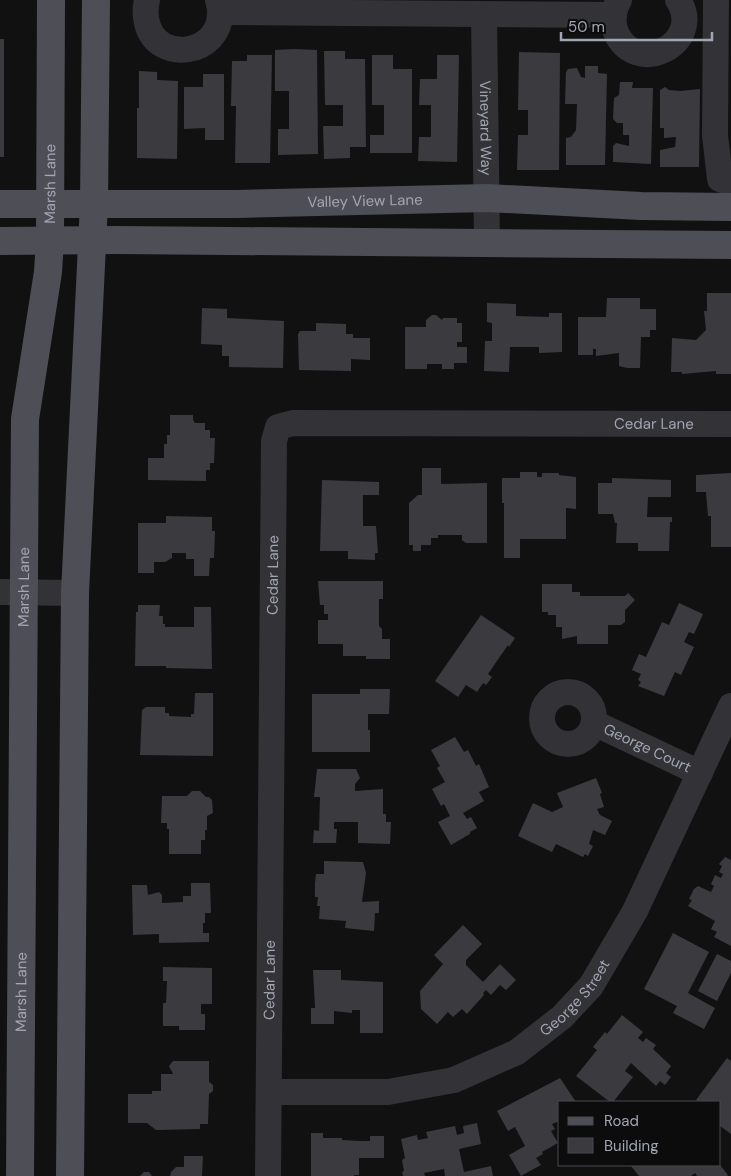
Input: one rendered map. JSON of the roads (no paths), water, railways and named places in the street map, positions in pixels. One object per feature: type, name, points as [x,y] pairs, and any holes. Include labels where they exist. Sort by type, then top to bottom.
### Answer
[{"type":"main road","name":"Marsh Lane","points":[[20,1176],[12,593],[24,419],[48,272],[50,240],[51,0]]},
{"type":"main road","points":[[70,1176],[75,593],[93,240],[96,0]]},
{"type":"main road","name":"Valley View Lane","points":[[0,204],[246,204],[487,198],[641,206],[731,207]]},
{"type":"main road","points":[[0,241],[731,244]]},
{"type":"street","points":[[147,0],[145,16],[148,28],[156,39],[166,47],[178,50],[191,49],[203,45],[212,36],[218,24],[219,6],[484,14],[616,7],[614,27],[619,38],[627,47],[637,53],[649,55],[661,53],[671,47],[679,38],[684,27],[684,16],[678,0]]},
{"type":"street","points":[[716,0],[715,135],[720,179],[731,183]]},
{"type":"street","name":"Vineyard Way","points":[[484,14],[487,243]]},
{"type":"street","name":"Cedar Lane","points":[[268,1176],[274,441],[278,427],[293,423],[731,424]]},
{"type":"street","points":[[12,593],[75,593]]},
{"type":"street","name":"George Street","points":[[270,1092],[388,1092],[454,1080],[517,1052],[562,1017],[591,986],[635,911],[731,706]]},
{"type":"street","name":"George Court","points":[[594,723],[700,773]]}]
